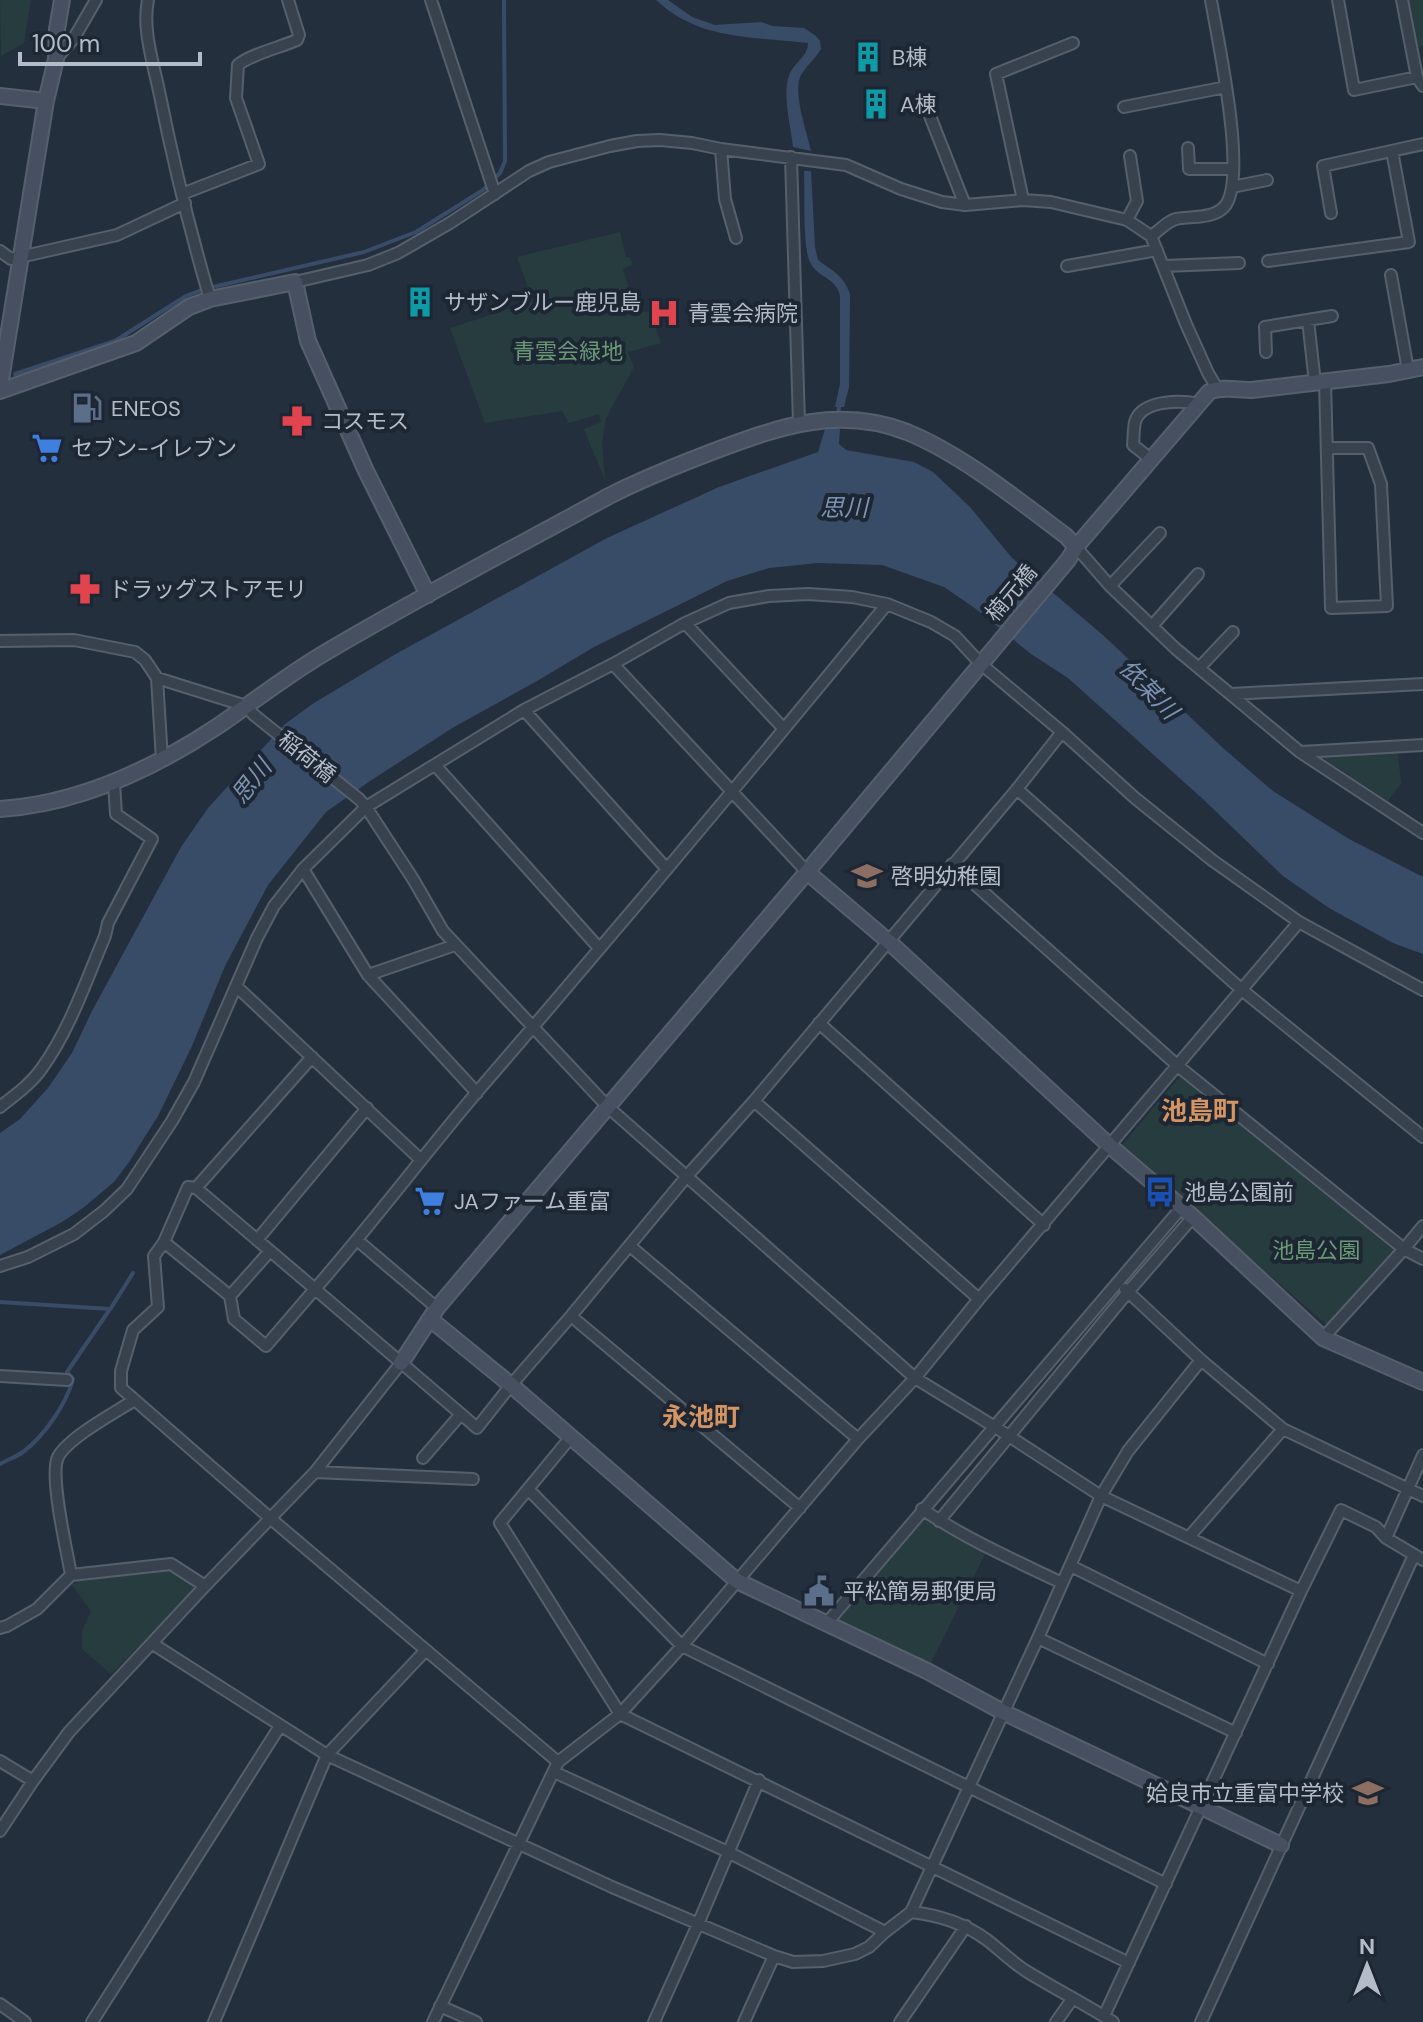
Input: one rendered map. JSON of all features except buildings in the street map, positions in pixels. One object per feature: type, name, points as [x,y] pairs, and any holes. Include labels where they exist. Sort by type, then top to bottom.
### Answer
[{"type":"street","points":[[62,0],[56,59],[46,101],[0,388],[46,376],[136,343],[189,307],[210,299],[368,265],[398,253],[529,171],[549,162],[610,146],[660,140],[846,165],[901,189],[942,202],[965,205],[1023,200],[1051,202],[1127,220],[1151,236],[1186,324],[1217,388],[1252,390],[1415,369],[1391,275]]},
{"type":"street","points":[[56,59],[74,38],[96,0]]},
{"type":"street","points":[[148,0],[146,26],[152,58],[210,299]]},
{"type":"street","points":[[0,251],[11,259],[117,235],[259,164],[236,98],[238,65],[244,59],[297,40],[299,35],[288,0]]},
{"type":"street","points":[[431,0],[495,192]]},
{"type":"street","points":[[1151,236],[1173,220],[1212,214],[1224,208],[1231,195],[1233,169],[1226,87],[1211,0]]},
{"type":"street","points":[[1338,0],[1354,90],[1420,81],[1402,0]]},
{"type":"street","points":[[1023,200],[996,74],[1073,43]]},
{"type":"street","points":[[1124,107],[1226,87]]},
{"type":"street","points":[[0,96],[46,101]]},
{"type":"street","points":[[928,111],[965,205]]},
{"type":"street","points":[[1331,213],[1323,166],[1423,144]]},
{"type":"street","points":[[1188,148],[1189,169],[1233,169]]},
{"type":"street","points":[[721,149],[725,199],[736,238]]},
{"type":"street","points":[[1392,151],[1409,242]]},
{"type":"street","points":[[1127,220],[1137,201],[1130,156]]},
{"type":"street","points":[[791,157],[799,423]]},
{"type":"street","points":[[1232,187],[1267,180]]},
{"type":"street","points":[[1268,261],[1423,240]]},
{"type":"street","points":[[1067,266],[1157,250]]},
{"type":"street","points":[[1164,266],[1239,263]]},
{"type":"street","points":[[295,282],[308,341],[366,471],[428,595]]},
{"type":"street","points":[[1266,352],[1265,327],[1332,316]]},
{"type":"street","points":[[1308,320],[1328,448],[1331,608],[1387,606],[1381,484],[1368,448],[1328,448]]},
{"type":"street","name":"楠元橋","points":[[401,1363],[434,1313],[1198,404],[1217,388]]},
{"type":"street","points":[[1152,460],[1133,445],[1135,420],[1142,410],[1181,401],[1198,404]]},
{"type":"street","points":[[0,809],[29,807],[114,783],[162,760],[250,710],[306,664],[646,478],[770,430],[826,419],[876,424],[905,432],[936,446],[991,480],[1066,536],[1072,553],[1199,668],[1300,752],[1423,833]]},
{"type":"street","points":[[1110,586],[1160,533]]},
{"type":"street","points":[[1152,626],[1198,574]]},
{"type":"street","points":[[0,1266],[28,1257],[74,1234],[127,1189],[194,1082],[274,906],[363,803],[435,765],[524,710],[685,623],[729,603],[769,596],[852,597],[887,604],[931,622],[955,636],[984,660],[1135,798],[1201,851],[1299,922],[1423,990]]},
{"type":"street","points":[[164,1242],[230,1296],[234,1319],[266,1346],[887,604]]},
{"type":"street","points":[[685,623],[784,729]]},
{"type":"street","points":[[1199,668],[1233,632]]},
{"type":"street","points":[[0,641],[74,640],[135,652],[145,660],[157,678],[162,760]]},
{"type":"street","points":[[613,664],[807,872],[888,941],[1323,1338],[1423,1382]]},
{"type":"street","points":[[157,678],[250,710]]},
{"type":"street","points":[[1231,694],[1423,684]]},
{"type":"street","name":"稲荷橋","points":[[250,710],[363,803],[443,931],[608,1107],[915,1378],[1101,1496],[1301,1591]]},
{"type":"street","points":[[524,710],[666,868]]},
{"type":"street","points":[[885,1932],[556,1767],[426,1650],[133,1401],[121,1388],[121,1371],[133,1330],[158,1307],[154,1256],[164,1242],[188,1187],[196,1188],[477,1428],[1062,732]]},
{"type":"street","points":[[1300,752],[1423,745]]},
{"type":"street","points":[[435,765],[599,948]]},
{"type":"street","points":[[0,1107],[22,1090],[40,1070],[62,1036],[108,923],[152,839],[116,814],[114,783]]},
{"type":"street","points":[[1017,789],[1242,990],[1423,1137]]},
{"type":"street","points":[[952,864],[1178,1066],[1404,1249],[1423,1259]]},
{"type":"street","points":[[303,869],[368,975],[477,1093]]},
{"type":"street","points":[[433,2022],[556,1767],[620,1714],[682,1646],[858,1439],[915,1378],[1299,922]]},
{"type":"street","points":[[368,975],[455,945]]},
{"type":"street","points":[[236,986],[421,1160]]},
{"type":"street","points":[[819,1023],[1044,1225]]},
{"type":"street","points":[[196,1188],[312,1057]]},
{"type":"street","points":[[754,1101],[979,1299]]},
{"type":"street","points":[[257,1240],[367,1108]]},
{"type":"street","points":[[826,1624],[1118,1283],[1188,1212]]},
{"type":"street","points":[[939,1521],[1128,1292],[1188,1212]]},
{"type":"street","points":[[1323,1338],[1423,1226]]},
{"type":"street","points":[[357,1240],[570,1438],[737,1581],[1281,1845]]},
{"type":"street","points":[[630,1246],[858,1439]]},
{"type":"street","points":[[230,1296],[270,1251]]},
{"type":"street","points":[[1118,1283],[1201,1360],[1283,1429],[1423,1496]]},
{"type":"street","points":[[571,1316],[800,1508]]},
{"type":"street","points":[[153,1644],[327,1755],[698,1924],[793,1962],[823,1961],[855,1954],[869,1947],[911,1912],[1101,1496],[1128,1451],[1201,1360]]},
{"type":"street","points":[[0,1831],[69,1732],[315,1472],[401,1363]]},
{"type":"street","points":[[0,1376],[67,1380]]},
{"type":"street","points":[[71,1575],[55,1482],[57,1458],[71,1442],[133,1401]]},
{"type":"street","points":[[423,1458],[461,1414]]},
{"type":"street","points":[[1189,1537],[1283,1429]]},
{"type":"street","points":[[570,1438],[500,1523],[620,1714],[1129,1963]]},
{"type":"street","points":[[1386,1538],[1423,1455]]},
{"type":"street","points":[[315,1472],[473,1479]]},
{"type":"street","points":[[528,1489],[682,1646],[1166,1884]]},
{"type":"street","points":[[922,1509],[988,1548],[1062,1583]]},
{"type":"street","points":[[911,1912],[946,1918],[966,1926],[1024,1970],[1109,2019],[1129,1963],[1341,1510],[1376,1527],[1386,1538],[1418,1557],[1201,2022]]},
{"type":"street","points":[[0,1628],[37,1609],[71,1575],[171,1564],[205,1586]]},
{"type":"street","points":[[1071,1566],[1268,1664]]},
{"type":"street","points":[[1038,1638],[1236,1733]]},
{"type":"street","points":[[214,2022],[327,1755],[426,1650]]},
{"type":"street","points":[[92,2022],[280,1726]]},
{"type":"street","points":[[0,1761],[33,1781]]},
{"type":"street","points":[[654,2022],[759,1780]]},
{"type":"street","points":[[900,2022],[966,1926]]},
{"type":"street","points":[[744,2022],[774,1956]]},
{"type":"street","points":[[1056,2022],[1073,1998]]},
{"type":"street","points":[[0,2004],[12,2018],[25,2022]]},
{"type":"street","points":[[440,2006],[476,2022]]},
{"type":"green space","points":[[0,0],[31,0],[24,43],[1,56]]},
{"type":"green space","points":[[1409,0],[1423,0],[1423,45],[1417,48]]},
{"type":"green space","name":"青雲会緑地","points":[[620,232],[626,257],[633,264],[623,269],[637,313],[649,311],[661,343],[628,352],[634,367],[606,418],[602,445],[605,480],[584,429],[601,422],[599,414],[569,423],[562,411],[485,423],[450,328],[533,301],[517,257]]},
{"type":"green space","points":[[1398,752],[1401,784],[1388,801],[1320,756]]},
{"type":"green space","name":"池島公園","points":[[1182,1074],[1394,1250],[1328,1326],[1121,1146]]},
{"type":"green space","points":[[922,1509],[988,1548],[927,1671],[826,1624]]},
{"type":"green space","points":[[170,1570],[198,1587],[111,1674],[82,1649],[82,1631],[91,1611],[71,1584],[79,1580]]},
{"type":"water","points":[[656,0],[668,0],[692,17],[715,25],[761,22],[772,26],[804,28],[816,36],[821,49],[801,75],[798,91],[811,151],[793,147],[786,92],[791,71],[806,52],[808,43],[709,30],[690,23]]},
{"type":"water","points":[[804,171],[811,171],[818,260],[841,278],[850,294],[849,387],[844,407],[835,407],[840,384],[840,295],[834,285],[814,269],[808,257]]},
{"type":"water","name":"思川","points":[[825,429],[840,429],[839,444],[846,450],[914,462],[933,472],[970,507],[1012,558],[1104,636],[1273,791],[1349,839],[1423,877],[1423,954],[1393,943],[1329,908],[1283,876],[1068,678],[1031,654],[944,587],[882,565],[818,563],[769,568],[727,581],[594,647],[454,727],[326,812],[268,885],[225,966],[192,1046],[158,1116],[129,1162],[114,1182],[83,1208],[0,1255],[0,1133],[20,1119],[48,1088],[72,1053],[181,847],[208,808],[285,724],[394,655],[607,538],[719,487],[818,452]]},
{"type":"waterway","points":[[15,374],[115,341],[186,296],[204,289],[364,252],[416,232],[483,190],[500,173],[505,161],[504,0]]},
{"type":"waterway","points":[[833,434],[840,403]]},
{"type":"waterway","points":[[111,1308],[133,1273]]},
{"type":"waterway","points":[[0,1302],[110,1309],[67,1372],[73,1379],[53,1419],[39,1438],[23,1452],[0,1464]]},
{"type":"place","name":"B棟","points":[[868,57]]},
{"type":"place","name":"A棟","points":[[876,104]]},
{"type":"place","name":"サザンブルー鹿児島","points":[[420,302]]},
{"type":"place","name":"青雲会病院","points":[[664,313]]},
{"type":"place","name":"ENEOS","points":[[87,408]]},
{"type":"place","name":"コスモス","points":[[297,421]]},
{"type":"place","name":"セブン-イレブン","points":[[47,448]]},
{"type":"place","name":"ドラッグストアモリ","points":[[85,589]]},
{"type":"place","name":"啓明幼稚園","points":[[867,876]]},
{"type":"place","name":"池島公園前","points":[[1160,1192]]},
{"type":"place","name":"JAファーム重富","points":[[430,1201]]},
{"type":"place","name":"平松簡易郵便局","points":[[819,1591]]},
{"type":"place","name":"姶良市立重富中学校","points":[[1368,1793]]},
{"type":"district","name":"池島町","points":[[1200,1111]]},
{"type":"district","name":"永池町","points":[[701,1417]]},
{"type":"water label","name":"依某川","points":[[1149,689]]}]
